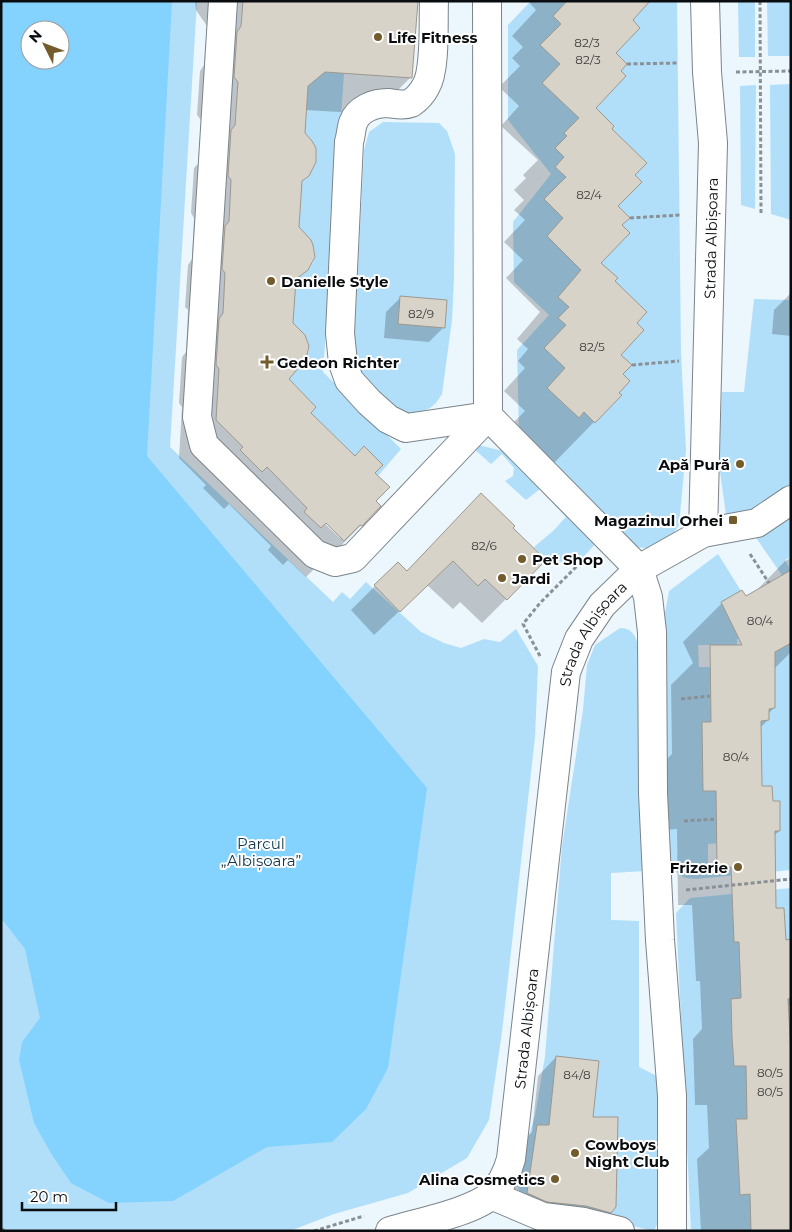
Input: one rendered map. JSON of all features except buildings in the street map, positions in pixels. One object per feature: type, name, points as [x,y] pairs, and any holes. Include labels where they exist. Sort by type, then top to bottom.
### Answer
[{"type":"lane","points":[[223,1],[197,417],[204,444],[315,554],[335,562],[353,558],[488,416],[487,1]]},
{"type":"lane","points":[[434,1],[432,65],[427,85],[417,98],[410,103],[401,105],[387,103],[371,106],[362,111],[353,122],[350,142],[340,333],[343,363],[349,380],[369,402],[388,419],[406,428],[488,416]]},
{"type":"lane","name":"Strada Albișoara","points":[[390,1231],[478,1205],[491,1195],[505,1178],[511,1159],[566,672],[578,639],[602,605],[639,569],[703,533],[713,143],[707,67],[705,1]]},
{"type":"lane","points":[[488,416],[639,569],[648,597],[652,632],[653,793],[672,1096],[672,1231]]},
{"type":"lane","points":[[703,533],[756,523],[791,500]]},
{"type":"lane","points":[[491,1195],[543,1217],[584,1222],[620,1231]]},
{"type":"path","points":[[760,1],[761,213]]},
{"type":"path","points":[[627,64],[707,67],[760,72],[791,72]]},
{"type":"path","points":[[630,218],[712,214]]},
{"type":"path","points":[[632,365],[707,359]]},
{"type":"path","points":[[544,662],[523,624],[574,568],[609,538]]},
{"type":"path","points":[[658,893],[791,879]]},
{"type":"path","points":[[314,1231],[366,1215]]},
{"type":"path","points":[[1,1229],[6,1231]]},
{"type":"green space","name":"Parcul „Albișoara”","points":[[1,1],[197,1],[170,447],[333,602],[342,592],[350,599],[366,582],[421,632],[444,643],[461,648],[484,639],[500,642],[516,629],[538,666],[535,737],[502,1032],[489,1120],[467,1158],[408,1193],[334,1214],[290,1231],[1,1231]]},
{"type":"green space","points":[[531,1],[677,1],[681,353],[686,450],[679,525],[670,539],[656,550],[638,547],[608,523],[519,435],[517,350],[549,315],[514,282],[513,222],[551,174],[508,120],[508,25]]},
{"type":"green space","points":[[738,1],[755,1],[755,57],[739,57]]},
{"type":"green space","points":[[767,1],[791,1],[791,56],[768,56]]},
{"type":"green space","points":[[323,67],[344,74],[323,372],[401,449],[378,476],[375,472],[382,464],[364,446],[355,456],[311,413],[316,407],[290,380],[290,371],[304,362],[309,347],[305,336],[293,326],[296,276],[312,265],[315,254],[312,243],[299,230],[302,181],[312,170],[316,158],[314,145],[305,134],[308,84],[317,79]]},
{"type":"green space","points":[[791,84],[791,220],[771,214],[770,85]]},
{"type":"green space","points":[[756,85],[755,209],[741,205],[740,86]]},
{"type":"green space","points":[[383,122],[439,123],[447,131],[455,154],[452,320],[442,394],[430,408],[416,414],[406,415],[397,409],[353,367],[364,150],[369,132]]},
{"type":"green space","points":[[791,275],[791,491],[749,518],[726,515],[719,464],[722,392],[744,392],[754,299],[789,300]]},
{"type":"green space","points":[[478,445],[507,452],[597,542],[577,564],[546,560],[534,547],[566,517],[540,489],[526,500],[505,481],[513,476],[514,468],[502,454],[491,464],[474,449]]},
{"type":"green space","points":[[791,511],[791,557],[785,560],[791,571],[784,578],[754,535]]},
{"type":"green space","points":[[718,554],[741,591],[721,602],[739,639],[737,639],[737,645],[698,645],[699,667],[714,667],[710,695],[711,709],[716,722],[702,722],[702,744],[710,744],[703,791],[720,791],[720,802],[716,803],[716,835],[722,843],[708,844],[708,867],[775,866],[775,831],[780,831],[780,801],[773,801],[772,786],[762,786],[761,721],[769,720],[769,709],[775,708],[775,678],[758,662],[791,643],[791,870],[696,879],[685,878],[666,866],[662,630],[669,591]]},
{"type":"green space","points":[[620,628],[632,632],[640,653],[645,871],[611,873],[611,920],[639,921],[639,1067],[661,1078],[662,1214],[654,1231],[584,1215],[531,1207],[517,1187],[517,1173],[535,1116],[545,1056],[562,846],[583,710],[587,665],[595,645]]},
{"type":"green space","points":[[791,888],[791,1231],[691,1231],[676,913],[690,898]]},
{"type":"shaded area","name":"Parcul „Albișoara”","points":[[1,1],[172,1],[147,456],[427,788],[388,1068],[366,1109],[332,1142],[267,1147],[173,1201],[109,1203],[71,1183],[34,1123],[19,1060],[22,1042],[40,1018],[25,949],[1,918]]},
{"type":"place","name":"Life Fitness","points":[[378,37]]},
{"type":"place","name":"Danielle Style","points":[[271,281]]},
{"type":"place","name":"Gedeon Richter","points":[[267,362]]},
{"type":"place","name":"Apă Pură","points":[[740,464]]},
{"type":"place","name":"Magazinul Orhei","points":[[733,520]]},
{"type":"place","name":"Pet Shop","points":[[522,559]]},
{"type":"place","name":"Jardi","points":[[502,578]]},
{"type":"place","name":"Frizerie","points":[[738,867]]},
{"type":"place","name":"Cowboys Night Club","points":[[575,1153]]},
{"type":"place","name":"Alina Cosmetics","points":[[555,1179]]}]
